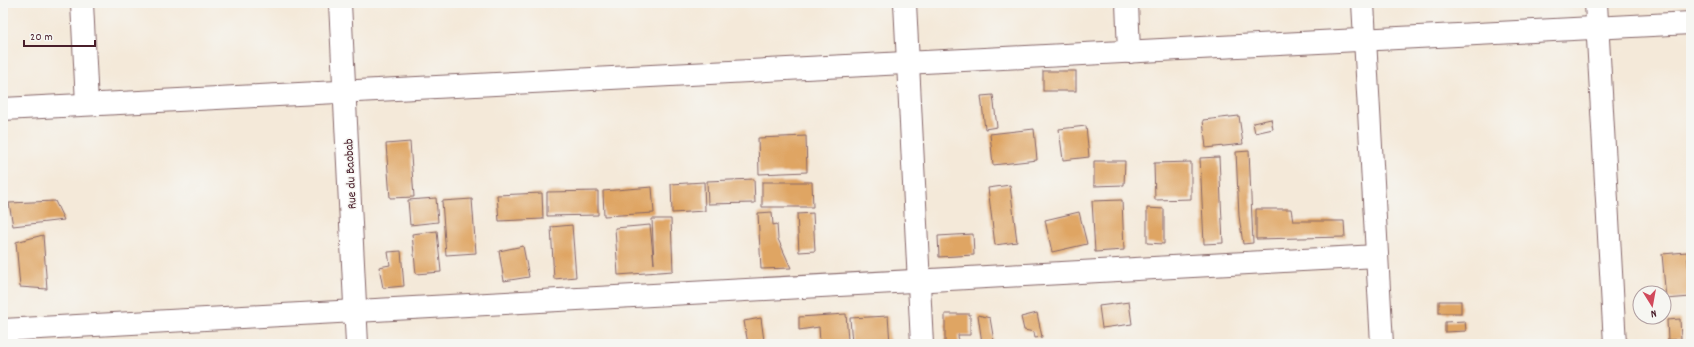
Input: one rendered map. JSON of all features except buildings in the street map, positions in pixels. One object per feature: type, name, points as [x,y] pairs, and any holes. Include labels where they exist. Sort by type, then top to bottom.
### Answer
[{"type":"street","points":[[82,3],[88,104]]},
{"type":"street","name":"Rue du Baobab","points":[[340,3],[357,344]]},
{"type":"street","points":[[905,3],[922,344]]},
{"type":"street","points":[[1127,3],[1129,52]]},
{"type":"street","points":[[1364,3],[1382,344]]},
{"type":"street","points":[[1596,3],[1615,344]]},
{"type":"street","points":[[3,109],[1365,39],[1691,24]]},
{"type":"street","points":[[3,330],[1377,256]]}]
